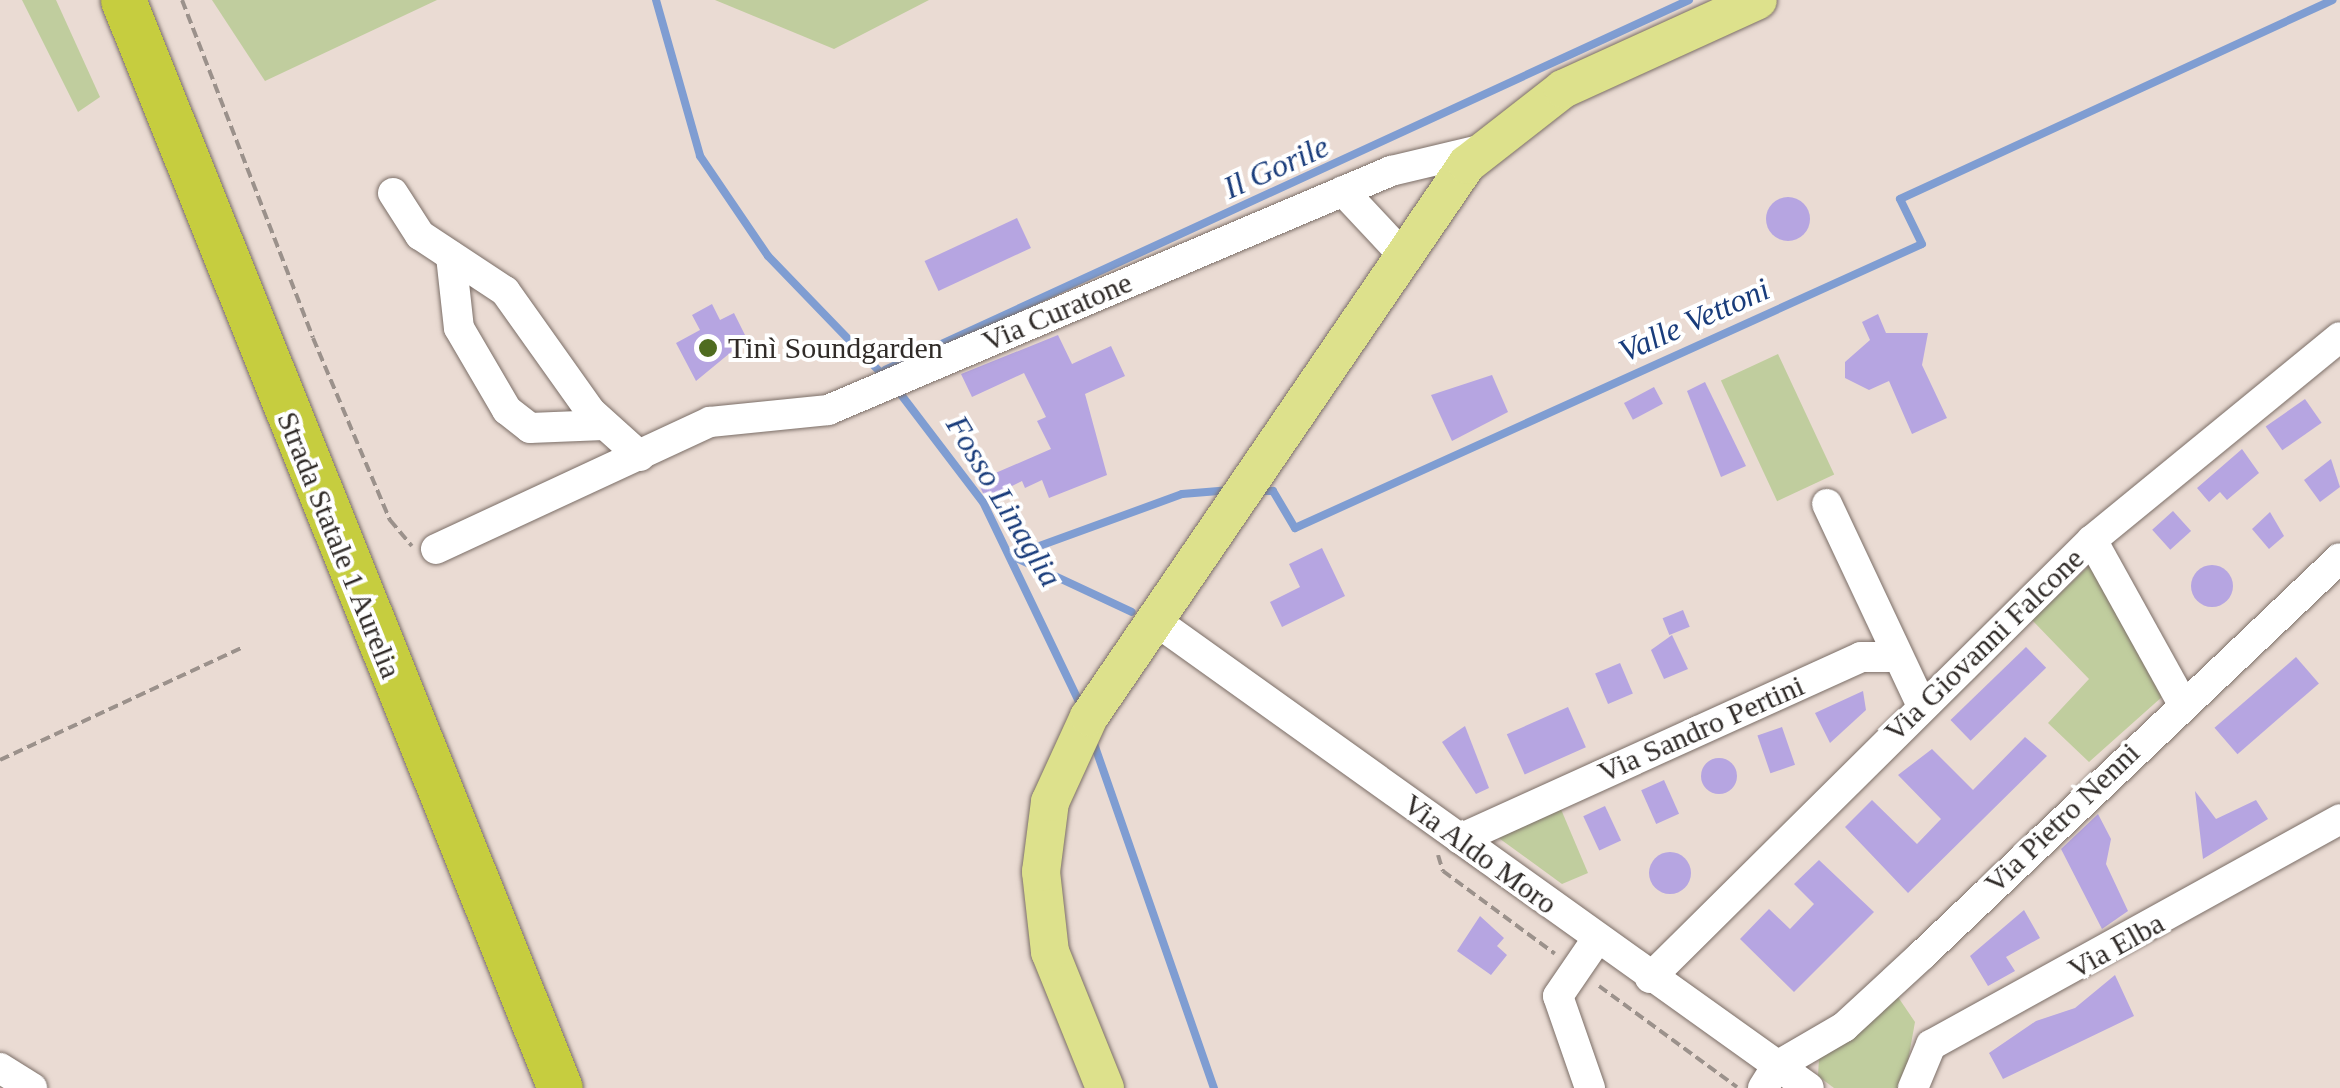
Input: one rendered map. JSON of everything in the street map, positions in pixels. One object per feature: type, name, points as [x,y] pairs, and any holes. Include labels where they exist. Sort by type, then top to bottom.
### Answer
[{"type":"highway","name":"Strada Statale 1 Aurelia","points":[[92,0],[527,1088]]},
{"type":"highway","name":"Strada Statale 1 Aurelia","points":[[123,0],[560,1088]]},
{"type":"main road","points":[[1105,1088],[1061,988],[1043,911],[1043,836],[1069,752],[1111,680],[1400,252],[1484,149],[1563,89],[1758,0]]},
{"type":"street","name":"Via Curatone","points":[[436,549],[640,456],[735,418],[777,418],[856,398],[1343,191],[1442,153],[1484,149]]},
{"type":"street","points":[[1343,191],[1400,252]]},
{"type":"street","points":[[393,193],[407,222],[505,291],[604,425],[640,456]]},
{"type":"street","points":[[451,256],[460,328],[507,410],[530,428],[604,425]]},
{"type":"street","name":"Via Giovanni Falcone","points":[[1650,978],[1921,704],[2092,540],[2340,337]]},
{"type":"street","points":[[1827,504],[1921,704]]},
{"type":"street","points":[[2092,540],[2183,704]]},
{"type":"street","name":"Via Pietro Nenni","points":[[1770,1077],[1844,1027],[2340,558]]},
{"type":"street","name":"Via Aldo Moro","points":[[1153,618],[1650,978],[1770,1077],[1809,1088]]},
{"type":"street","name":"Via Sandro Pertini","points":[[1460,839],[1862,657],[1897,657]]},
{"type":"street","name":"Via Elba","points":[[1913,1088],[1932,1045],[2340,819]]},
{"type":"street","points":[[1590,1088],[1558,996],[1596,939]]},
{"type":"street","points":[[0,1068],[32,1088]]},
{"type":"path","points":[[182,0],[390,520],[404,541],[436,549]]},
{"type":"path","points":[[0,760],[242,648]]},
{"type":"green space","points":[[22,0],[56,0],[100,97],[78,112]]},
{"type":"green space","points":[[212,0],[437,0],[265,81]]},
{"type":"green space","points":[[715,0],[929,0],[834,49]]},
{"type":"green space","points":[[1778,354],[1834,475],[1777,501],[1721,381]]},
{"type":"green space","points":[[2091,564],[2163,696],[2089,762],[2048,723],[2089,679],[2032,620]]},
{"type":"green space","points":[[1560,807],[1588,873],[1562,884],[1496,836]]},
{"type":"green space","points":[[1898,997],[1915,1022],[1903,1088],[1834,1088],[1818,1076],[1819,1059]]},
{"type":"building","points":[[1788,197],[1803,204],[1810,219],[1803,234],[1788,241],[1773,234],[1766,219],[1773,204]]},
{"type":"building","points":[[1017,218],[1031,248],[939,291],[925,261]]},
{"type":"building","name":"Tinì Soundgarden","points":[[712,304],[720,320],[734,313],[747,339],[696,381],[676,343],[700,330],[692,315]]},
{"type":"building","points":[[1878,314],[1886,333],[1928,333],[1922,365],[1947,418],[1912,434],[1889,381],[1869,390],[1845,378],[1845,362],[1870,340],[1862,322]]},
{"type":"building","points":[[1058,335],[1072,364],[1111,346],[1125,376],[1085,394],[1107,475],[1049,498],[1042,480],[1025,488],[1022,481],[986,499],[977,481],[1051,449],[1037,421],[1046,417],[1024,373],[972,397],[961,374]]},
{"type":"building","points":[[1492,375],[1508,412],[1452,441],[1431,395]]},
{"type":"building","points":[[1705,382],[1746,466],[1721,477],[1687,391]]},
{"type":"building","points":[[1654,387],[1663,404],[1633,420],[1624,403]]},
{"type":"building","points":[[2305,399],[2322,423],[2282,450],[2266,427]]},
{"type":"building","points":[[2242,449],[2259,473],[2227,500],[2220,492],[2209,502],[2197,488]]},
{"type":"building","points":[[2331,459],[2340,487],[2320,502],[2304,480]]},
{"type":"building","points":[[2173,511],[2191,531],[2170,550],[2152,530]]},
{"type":"building","points":[[2270,512],[2284,536],[2269,549],[2252,529]]},
{"type":"building","points":[[1322,548],[1345,596],[1282,627],[1270,602],[1300,587],[1289,564]]},
{"type":"building","points":[[2212,565],[2227,571],[2233,586],[2227,601],[2212,607],[2197,601],[2191,586],[2197,571]]},
{"type":"building","points":[[1683,610],[1690,627],[1669,635],[1663,618]]},
{"type":"building","points":[[1672,635],[1688,669],[1664,679],[1651,650]]},
{"type":"building","points":[[2026,647],[2046,668],[1971,741],[1950,720]]},
{"type":"building","points":[[2296,657],[2319,683],[2237,754],[2214,728]]},
{"type":"building","points":[[1620,663],[1633,693],[1608,704],[1595,674]]},
{"type":"building","points":[[1863,691],[1866,710],[1830,743],[1815,713]]},
{"type":"building","points":[[1568,707],[1586,747],[1525,774],[1507,734]]},
{"type":"building","points":[[1465,726],[1489,788],[1476,794],[1442,742]]},
{"type":"building","points":[[1782,727],[1795,765],[1770,773],[1757,735]]},
{"type":"building","points":[[2025,737],[2047,756],[1908,893],[1845,827],[1872,800],[1917,844],[1941,819],[1898,775],[1932,749],[1973,790]]},
{"type":"building","points":[[1719,758],[1732,763],[1737,776],[1732,789],[1719,794],[1706,789],[1701,776],[1706,763]]},
{"type":"building","points":[[1664,780],[1679,814],[1656,824],[1641,790]]},
{"type":"building","points":[[2195,791],[2216,819],[2256,800],[2268,819],[2203,859]]},
{"type":"building","points":[[1605,806],[1621,840],[1599,851],[1583,816]]},
{"type":"building","points":[[2098,814],[2111,839],[2106,864],[2128,911],[2102,929],[2061,849]]},
{"type":"building","points":[[1670,852],[1685,858],[1691,873],[1685,888],[1670,894],[1655,888],[1649,873],[1655,858]]},
{"type":"building","points":[[1819,860],[1874,912],[1794,992],[1740,939],[1769,909],[1790,929],[1814,904],[1794,884]]},
{"type":"building","points":[[2024,910],[2040,938],[2006,957],[2015,971],[1988,986],[1970,956]]},
{"type":"building","points":[[1480,916],[1504,938],[1497,946],[1507,955],[1491,975],[1457,951]]},
{"type":"building","points":[[2115,975],[2134,1016],[2003,1079],[1989,1053],[2036,1021],[2075,1008]]},
{"type":"waterway","name":"Fosso Linaglia","points":[[656,0],[700,156],[768,256],[886,378]]},
{"type":"waterway","name":"Il Gorile","points":[[885,370],[1689,0]]},
{"type":"waterway","name":"Valle Vettoni","points":[[1260,491],[1273,491],[1295,528],[1922,244],[1900,199],[2332,0]]},
{"type":"waterway","name":"Fosso Linaglia","points":[[896,388],[983,502],[1081,706]]},
{"type":"waterway","name":"Valle Vettoni","points":[[1012,556],[1182,494],[1231,490]]},
{"type":"waterway","points":[[1012,556],[1132,612]]},
{"type":"waterway","name":"Fosso Linaglia","points":[[1092,738],[1214,1088]]},
{"type":"place","name":"Tinì Soundgarden","points":[[708,348]]}]
